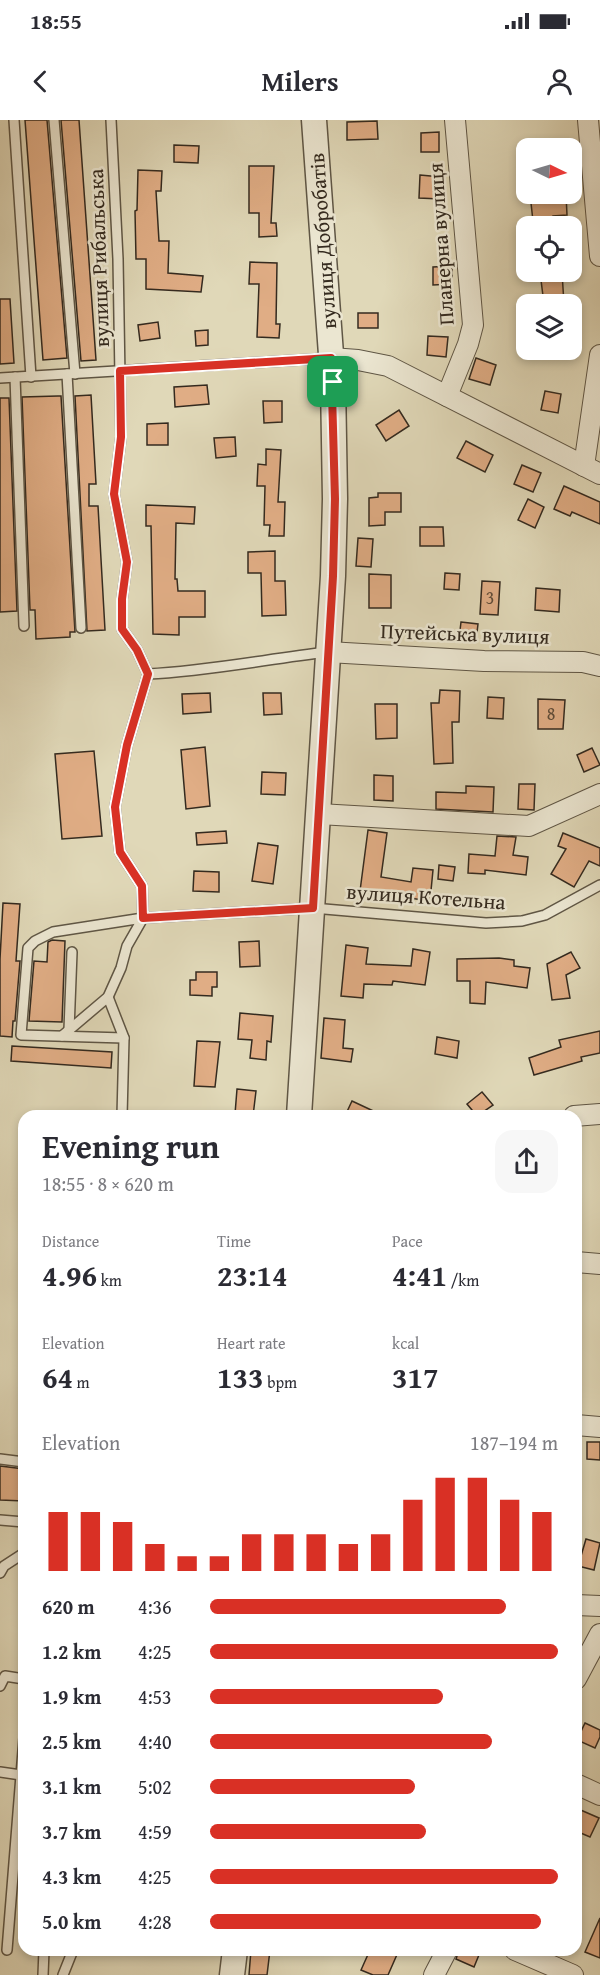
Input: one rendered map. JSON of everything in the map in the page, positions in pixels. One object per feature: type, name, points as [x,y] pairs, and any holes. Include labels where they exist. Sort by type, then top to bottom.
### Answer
[{"type":"street","name":"вулиця Добробатів","points":[[299,1110],[319,814],[335,499],[331,358],[314,120]]},
{"type":"street","name":"Планерна вулиця","points":[[447,396],[473,326],[455,120]]},
{"type":"street","points":[[588,120],[600,256]]},
{"type":"street","points":[[331,358],[388,366],[592,470],[600,355]]},
{"type":"street","name":"Путейська вулиця","points":[[328,652],[484,660],[583,662],[600,666]]},
{"type":"street","points":[[319,814],[529,826],[600,794]]},
{"type":"street","points":[[582,1115],[600,1114]]},
{"type":"street","points":[[582,1262],[600,1264]]},
{"type":"street","points":[[582,1426],[600,1427]]},
{"type":"street","points":[[582,1605],[600,1606]]},
{"type":"street","points":[[582,1668],[600,1634]]},
{"type":"street","points":[[582,1787],[600,1795]]},
{"type":"street","points":[[232,1975],[234,1956]]},
{"type":"street","points":[[434,1975],[444,1956]]},
{"type":"street","points":[[529,1956],[573,1975]]},
{"type":"lane","points":[[14,120],[31,377]]},
{"type":"lane","points":[[54,120],[71,374],[81,628]]},
{"type":"lane","name":"вулиця Рибальська","points":[[111,120],[114,144],[121,437],[114,494],[127,562],[122,599],[122,629],[137,650],[148,674]]},
{"type":"lane","points":[[0,378],[331,358]]},
{"type":"lane","points":[[15,377],[24,626]]},
{"type":"lane","points":[[66,1033],[108,997],[121,968],[127,946],[143,918],[142,886],[120,852],[115,807],[127,745],[148,674],[197,672],[271,658],[328,652]]},
{"type":"lane","name":"вулиця Котельна","points":[[66,1033],[21,1035],[28,948],[35,941],[54,932],[143,918],[313,908],[486,922],[522,921],[545,915],[600,885]]},
{"type":"lane","points":[[66,1033],[72,952]]},
{"type":"lane","points":[[108,997],[124,1038],[122,1110]]},
{"type":"lane","points":[[66,1033],[124,1038]]},
{"type":"lane","points":[[0,1459],[18,1461]]},
{"type":"lane","points":[[0,1520],[18,1522]]},
{"type":"lane","points":[[0,1573],[4,1566],[18,1557]]},
{"type":"lane","points":[[0,1686],[5,1676],[18,1678]]},
{"type":"lane","points":[[0,1772],[18,1775]]},
{"type":"lane","points":[[7,1950],[18,1812]]},
{"type":"lane","points":[[43,1975],[44,1956]]},
{"type":"lane","points":[[63,1975],[71,1956]]},
{"type":"building","points":[[25,120],[47,120],[67,358],[43,360]]},
{"type":"building","points":[[61,120],[79,120],[96,360],[81,361]]},
{"type":"building","points":[[377,121],[378,139],[347,140],[347,122]]},
{"type":"building","points":[[439,132],[439,152],[421,152],[421,133]]},
{"type":"building","points":[[174,145],[199,146],[198,163],[174,162]]},
{"type":"building","points":[[249,166],[274,166],[271,223],[276,223],[277,236],[259,237],[259,213],[249,213]]},
{"type":"building","points":[[138,170],[162,171],[161,191],[156,191],[159,241],[169,241],[168,273],[203,276],[201,292],[146,289],[146,259],[136,259],[135,211],[137,210]]},
{"type":"building","points":[[420,175],[441,177],[440,199],[419,198]]},
{"type":"building","points":[[531,204],[566,204],[567,215],[532,216]]},
{"type":"building","points":[[250,262],[277,263],[276,324],[280,324],[279,338],[257,337],[259,284],[249,284]]},
{"type":"building","points":[[452,266],[452,284],[433,285],[433,267]]},
{"type":"building","points":[[541,282],[563,282],[563,294],[543,294]]},
{"type":"building","points":[[0,299],[10,299],[14,363],[0,364]]},
{"type":"building","points":[[358,313],[378,313],[378,328],[358,328]]},
{"type":"building","points":[[158,322],[160,338],[140,341],[138,325]]},
{"type":"building","points":[[208,330],[208,345],[196,346],[195,331]]},
{"type":"building","points":[[428,336],[448,337],[446,357],[427,355]]},
{"type":"building","points":[[476,358],[496,365],[490,385],[469,379]]},
{"type":"building","points":[[207,385],[209,404],[175,407],[174,387]]},
{"type":"building","points":[[545,391],[561,394],[558,413],[541,410]]},
{"type":"building","points":[[91,395],[96,484],[89,484],[89,506],[98,506],[105,630],[87,631],[75,396]]},
{"type":"building","points":[[61,396],[75,632],[70,632],[70,637],[36,639],[35,610],[30,610],[22,397]]},
{"type":"building","points":[[0,398],[9,398],[17,611],[0,612]]},
{"type":"building","points":[[263,401],[282,401],[282,422],[264,423]]},
{"type":"building","points":[[399,410],[409,426],[386,441],[376,425]]},
{"type":"building","points":[[168,423],[168,445],[147,445],[147,424]]},
{"type":"building","points":[[235,437],[236,456],[216,458],[214,438]]},
{"type":"building","points":[[466,441],[493,455],[485,472],[457,458]]},
{"type":"building","points":[[266,449],[281,450],[278,502],[285,502],[284,536],[269,536],[270,525],[264,525],[265,486],[257,486],[258,464],[266,465]]},
{"type":"building","points":[[522,465],[541,473],[533,492],[514,484]]},
{"type":"building","points":[[564,486],[600,502],[600,524],[572,512],[570,516],[554,509]]},
{"type":"building","points":[[378,493],[401,493],[401,512],[385,512],[385,525],[369,526],[369,498],[378,497]]},
{"type":"building","points":[[528,499],[544,507],[535,528],[518,520]]},
{"type":"building","points":[[146,505],[195,507],[194,524],[176,523],[175,579],[177,579],[178,591],[205,591],[205,617],[179,617],[179,635],[153,634],[151,526],[146,526]]},
{"type":"building","points":[[420,527],[443,527],[444,546],[420,546]]},
{"type":"building","points":[[358,538],[373,539],[371,567],[356,566]]},
{"type":"building","points":[[275,551],[275,581],[285,581],[286,615],[262,616],[261,573],[248,573],[248,552]]},
{"type":"building","points":[[445,573],[460,574],[459,590],[444,589]]},
{"type":"building","points":[[369,574],[391,575],[391,608],[369,608]]},
{"type":"building","points":[[482,581],[500,582],[498,615],[480,614]]},
{"type":"building","points":[[536,588],[560,590],[559,612],[535,610]]},
{"type":"building","points":[[461,622],[478,624],[476,641],[459,639]]},
{"type":"building","points":[[440,690],[460,691],[459,722],[452,722],[453,763],[434,764],[431,703],[439,703]]},
{"type":"building","points":[[210,693],[211,712],[183,714],[182,694]]},
{"type":"building","points":[[263,693],[281,693],[282,714],[264,715]]},
{"type":"building","points":[[488,697],[504,698],[503,719],[487,718]]},
{"type":"building","points":[[538,699],[565,700],[563,729],[538,729]]},
{"type":"building","points":[[375,704],[397,704],[397,738],[376,739]]},
{"type":"building","points":[[205,747],[210,806],[186,809],[181,750]]},
{"type":"building","points":[[592,748],[600,765],[584,772],[577,755]]},
{"type":"building","points":[[94,751],[102,836],[62,839],[55,754]]},
{"type":"building","points":[[262,772],[286,773],[285,795],[261,794]]},
{"type":"building","points":[[374,775],[393,776],[393,801],[374,800]]},
{"type":"building","points":[[519,784],[535,784],[534,810],[518,809]]},
{"type":"building","points":[[466,786],[494,787],[493,812],[436,809],[436,792],[466,793]]},
{"type":"building","points":[[368,830],[387,833],[381,877],[411,882],[413,868],[433,870],[430,901],[360,891]]},
{"type":"building","points":[[226,831],[227,843],[197,845],[196,833]]},
{"type":"building","points":[[563,833],[600,848],[600,866],[589,861],[574,887],[551,874],[566,849],[558,846]]},
{"type":"building","points":[[497,836],[516,837],[513,855],[528,857],[526,875],[485,870],[485,874],[468,873],[469,854],[495,856]]},
{"type":"building","points":[[258,843],[278,846],[273,884],[252,881]]},
{"type":"building","points":[[439,865],[455,867],[453,881],[438,879]]},
{"type":"building","points":[[194,871],[219,872],[219,892],[193,891]]},
{"type":"building","points":[[3,903],[20,904],[16,961],[20,961],[12,1037],[0,1036]]},
{"type":"building","points":[[65,941],[62,1022],[29,1021],[34,961],[47,962],[48,942]]},
{"type":"building","points":[[259,941],[260,966],[240,967],[239,942]]},
{"type":"building","points":[[346,945],[368,948],[366,964],[411,966],[413,949],[430,952],[425,985],[393,981],[392,985],[364,984],[363,998],[341,996]]},
{"type":"building","points":[[571,952],[580,968],[566,975],[570,998],[552,1000],[547,964]]},
{"type":"building","points":[[457,959],[514,960],[514,966],[530,968],[527,988],[486,982],[485,1004],[470,1003],[470,981],[457,981]]},
{"type":"building","points":[[196,972],[217,972],[217,987],[212,987],[212,996],[190,995],[190,980],[196,980]]},
{"type":"building","points":[[240,1013],[273,1016],[271,1042],[267,1041],[266,1060],[250,1058],[252,1040],[238,1039]]},
{"type":"building","points":[[324,1018],[345,1020],[343,1048],[353,1049],[351,1062],[321,1058]]},
{"type":"building","points":[[600,1031],[600,1053],[581,1057],[582,1061],[534,1075],[529,1058],[561,1047],[559,1040]]},
{"type":"building","points":[[437,1037],[459,1041],[457,1058],[435,1054]]},
{"type":"building","points":[[197,1041],[220,1042],[215,1087],[194,1086]]},
{"type":"building","points":[[12,1046],[112,1052],[111,1068],[11,1061]]},
{"type":"building","points":[[237,1089],[256,1091],[254,1110],[235,1110]]},
{"type":"building","points":[[482,1092],[493,1105],[486,1110],[472,1110],[467,1104]]},
{"type":"building","points":[[352,1101],[371,1110],[348,1110]]},
{"type":"building","points":[[587,1442],[600,1442],[600,1460],[587,1459]]},
{"type":"building","points":[[0,1466],[18,1468],[18,1501],[0,1500]]},
{"type":"building","points":[[586,1539],[600,1543],[594,1570],[582,1567],[582,1552]]},
{"type":"building","points":[[585,1723],[600,1730],[600,1737],[595,1748],[582,1742],[582,1729]]},
{"type":"building","points":[[582,1811],[599,1818],[590,1837],[582,1834]]},
{"type":"building","points":[[600,1918],[600,1958],[585,1952]]},
{"type":"building","points":[[251,1956],[269,1956],[267,1975],[249,1975]]},
{"type":"building","points":[[367,1956],[396,1956],[388,1975],[373,1975],[361,1970]]},
{"type":"building","points":[[457,1956],[479,1956],[474,1967],[456,1959]]},
{"type":"route","points":[[331,358],[333,382],[335,499],[333,576],[313,908],[143,918],[142,886],[120,852],[115,807],[127,745],[148,674],[137,650],[122,629],[122,599],[127,562],[114,494],[121,437],[120,371],[331,358]]}]
